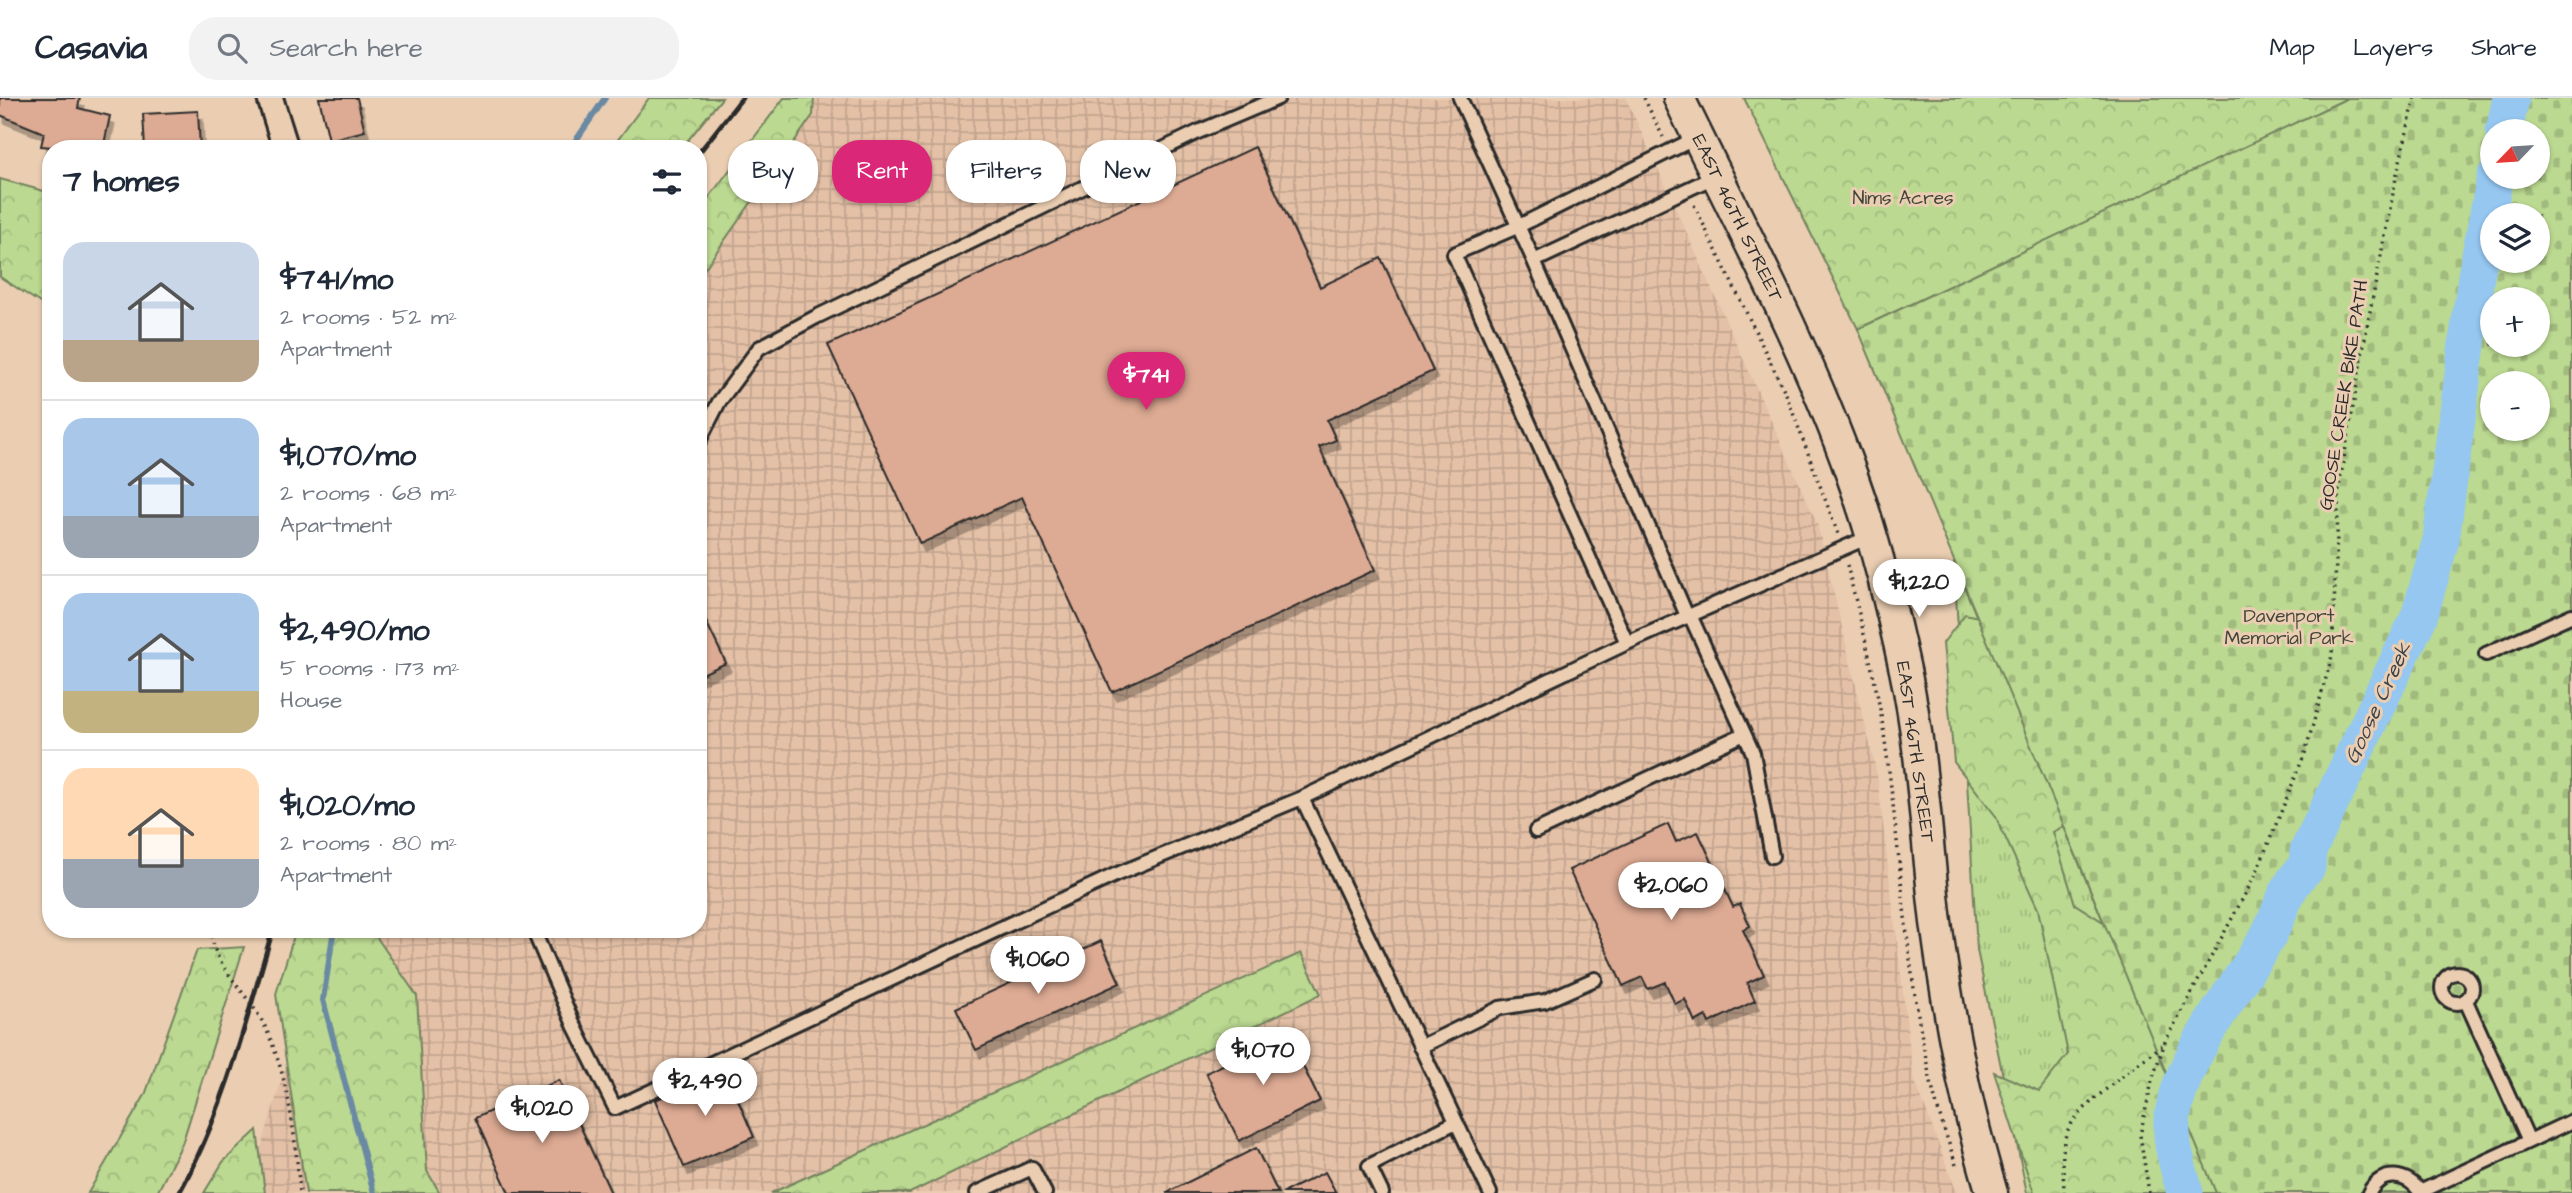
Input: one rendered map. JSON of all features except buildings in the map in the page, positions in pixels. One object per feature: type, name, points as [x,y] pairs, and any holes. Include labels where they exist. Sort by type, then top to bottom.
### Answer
[{"type":"street","points":[[270,98],[283,140]]},
{"type":"street","name":"EAST 46TH STREET","points":[[1679,98],[1821,397],[1852,476],[1871,536],[1906,673],[1921,770],[1936,922],[1959,1073],[1992,1193]]},
{"type":"lane","points":[[707,425],[719,402],[759,348],[817,317],[1198,132],[1278,98]]},
{"type":"lane","points":[[1460,98],[1688,615],[1753,752],[1772,856]]},
{"type":"lane","points":[[1627,643],[1454,254],[1517,227],[1698,137]]},
{"type":"lane","points":[[1534,261],[1687,192],[1716,176]]},
{"type":"lane","points":[[537,938],[574,1025],[615,1108],[1115,875],[1301,798],[1627,643],[1871,536]]},
{"type":"lane","points":[[2486,654],[2572,615]]},
{"type":"lane","points":[[1536,831],[1744,734]]},
{"type":"lane","points":[[1301,798],[1490,1193]]},
{"type":"lane","points":[[1420,1046],[1500,1008],[1545,1001],[1595,979]]},
{"type":"lane","points":[[2466,1001],[2529,1141]]},
{"type":"lane","points":[[2369,1193],[2379,1180],[2391,1176],[2404,1177],[2413,1182],[2420,1192],[2572,1121]]},
{"type":"lane","points":[[1382,1193],[1369,1166],[1456,1122]]},
{"type":"lane","points":[[977,1193],[1032,1168],[1045,1193]]},
{"type":"path","points":[[1644,98],[1670,152]]},
{"type":"path","name":"GOOSE CREEK BIKE PATH","points":[[2149,1193],[2140,1135],[2152,1077],[2165,1042],[2255,876],[2305,753],[2332,656],[2339,487],[2378,268],[2415,98]]},
{"type":"path","points":[[1687,192],[1786,394],[1843,550],[1869,652],[1885,740],[1908,952],[1919,1022],[1935,1101],[1959,1174]]},
{"type":"path","points":[[213,938],[215,950],[232,978],[252,1002],[267,1032],[284,1079],[293,1122],[300,1193]]},
{"type":"path","name":"GOOSE CREEK BIKE PATH","points":[[2064,1193],[2063,1150],[2068,1129],[2080,1112],[2165,1042]]},
{"type":"shaded area","points":[[804,98],[1626,98],[1817,523],[1877,774],[1913,1076],[1957,1193],[232,1193],[261,1148],[324,938],[707,938],[707,222],[728,196],[728,203],[818,203],[818,140],[771,140]]},
{"type":"green space","points":[[649,98],[722,98],[688,140],[618,140]]},
{"type":"green space","points":[[784,98],[814,98],[813,115],[795,140],[752,140]]},
{"type":"green space","name":"Nims Acres","points":[[1744,98],[2348,98],[1858,329]]},
{"type":"green space","name":"Davenport Memorial Park","points":[[2348,98],[2572,98],[2572,1193],[2216,1193],[1858,329]]},
{"type":"green space","points":[[2558,98],[2550,207],[2550,203],[2480,203],[2480,273],[2545,273],[2544,287],[2480,287],[2480,357],[2524,357],[2507,371],[2480,371],[2480,441],[2488,441],[2224,1193],[2034,1193],[1994,1072],[2039,1091],[2068,1054],[2038,909],[1995,815],[1954,762],[1943,643],[1965,614],[2032,629],[2114,799],[2053,832],[2075,904],[2152,953],[2459,111]]},
{"type":"green space","points":[[728,172],[728,203],[751,203],[707,265],[707,200]]},
{"type":"green space","points":[[0,179],[42,191],[42,304],[0,277]]},
{"type":"green space","points":[[1954,562],[2216,1193],[2027,1193],[1977,950]]},
{"type":"green space","points":[[293,938],[377,938],[417,996],[427,1171],[440,1193],[306,1193],[276,994]]},
{"type":"green space","points":[[244,947],[182,1144],[157,1193],[88,1193],[145,1095],[197,950]]},
{"type":"green space","points":[[1301,953],[1321,994],[910,1193],[771,1193]]},
{"type":"green space","points":[[257,1130],[265,1193],[204,1193],[223,1162]]},
{"type":"waterway","points":[[576,140],[605,98]]},
{"type":"waterway","name":"Goose Creek","points":[[2507,119],[2511,98]]},
{"type":"waterway","name":"Goose Creek","points":[[2185,1193],[2175,1154],[2172,1124],[2179,1090],[2188,1067],[2213,1022],[2268,936],[2289,890],[2307,867],[2308,851],[2419,617],[2441,540],[2476,276],[2493,189]]},
{"type":"waterway","points":[[333,938],[323,1000],[374,1193]]},
{"type":"railway","points":[[707,143],[742,98]]},
{"type":"railway","points":[[179,1193],[222,1098],[270,938]]}]
